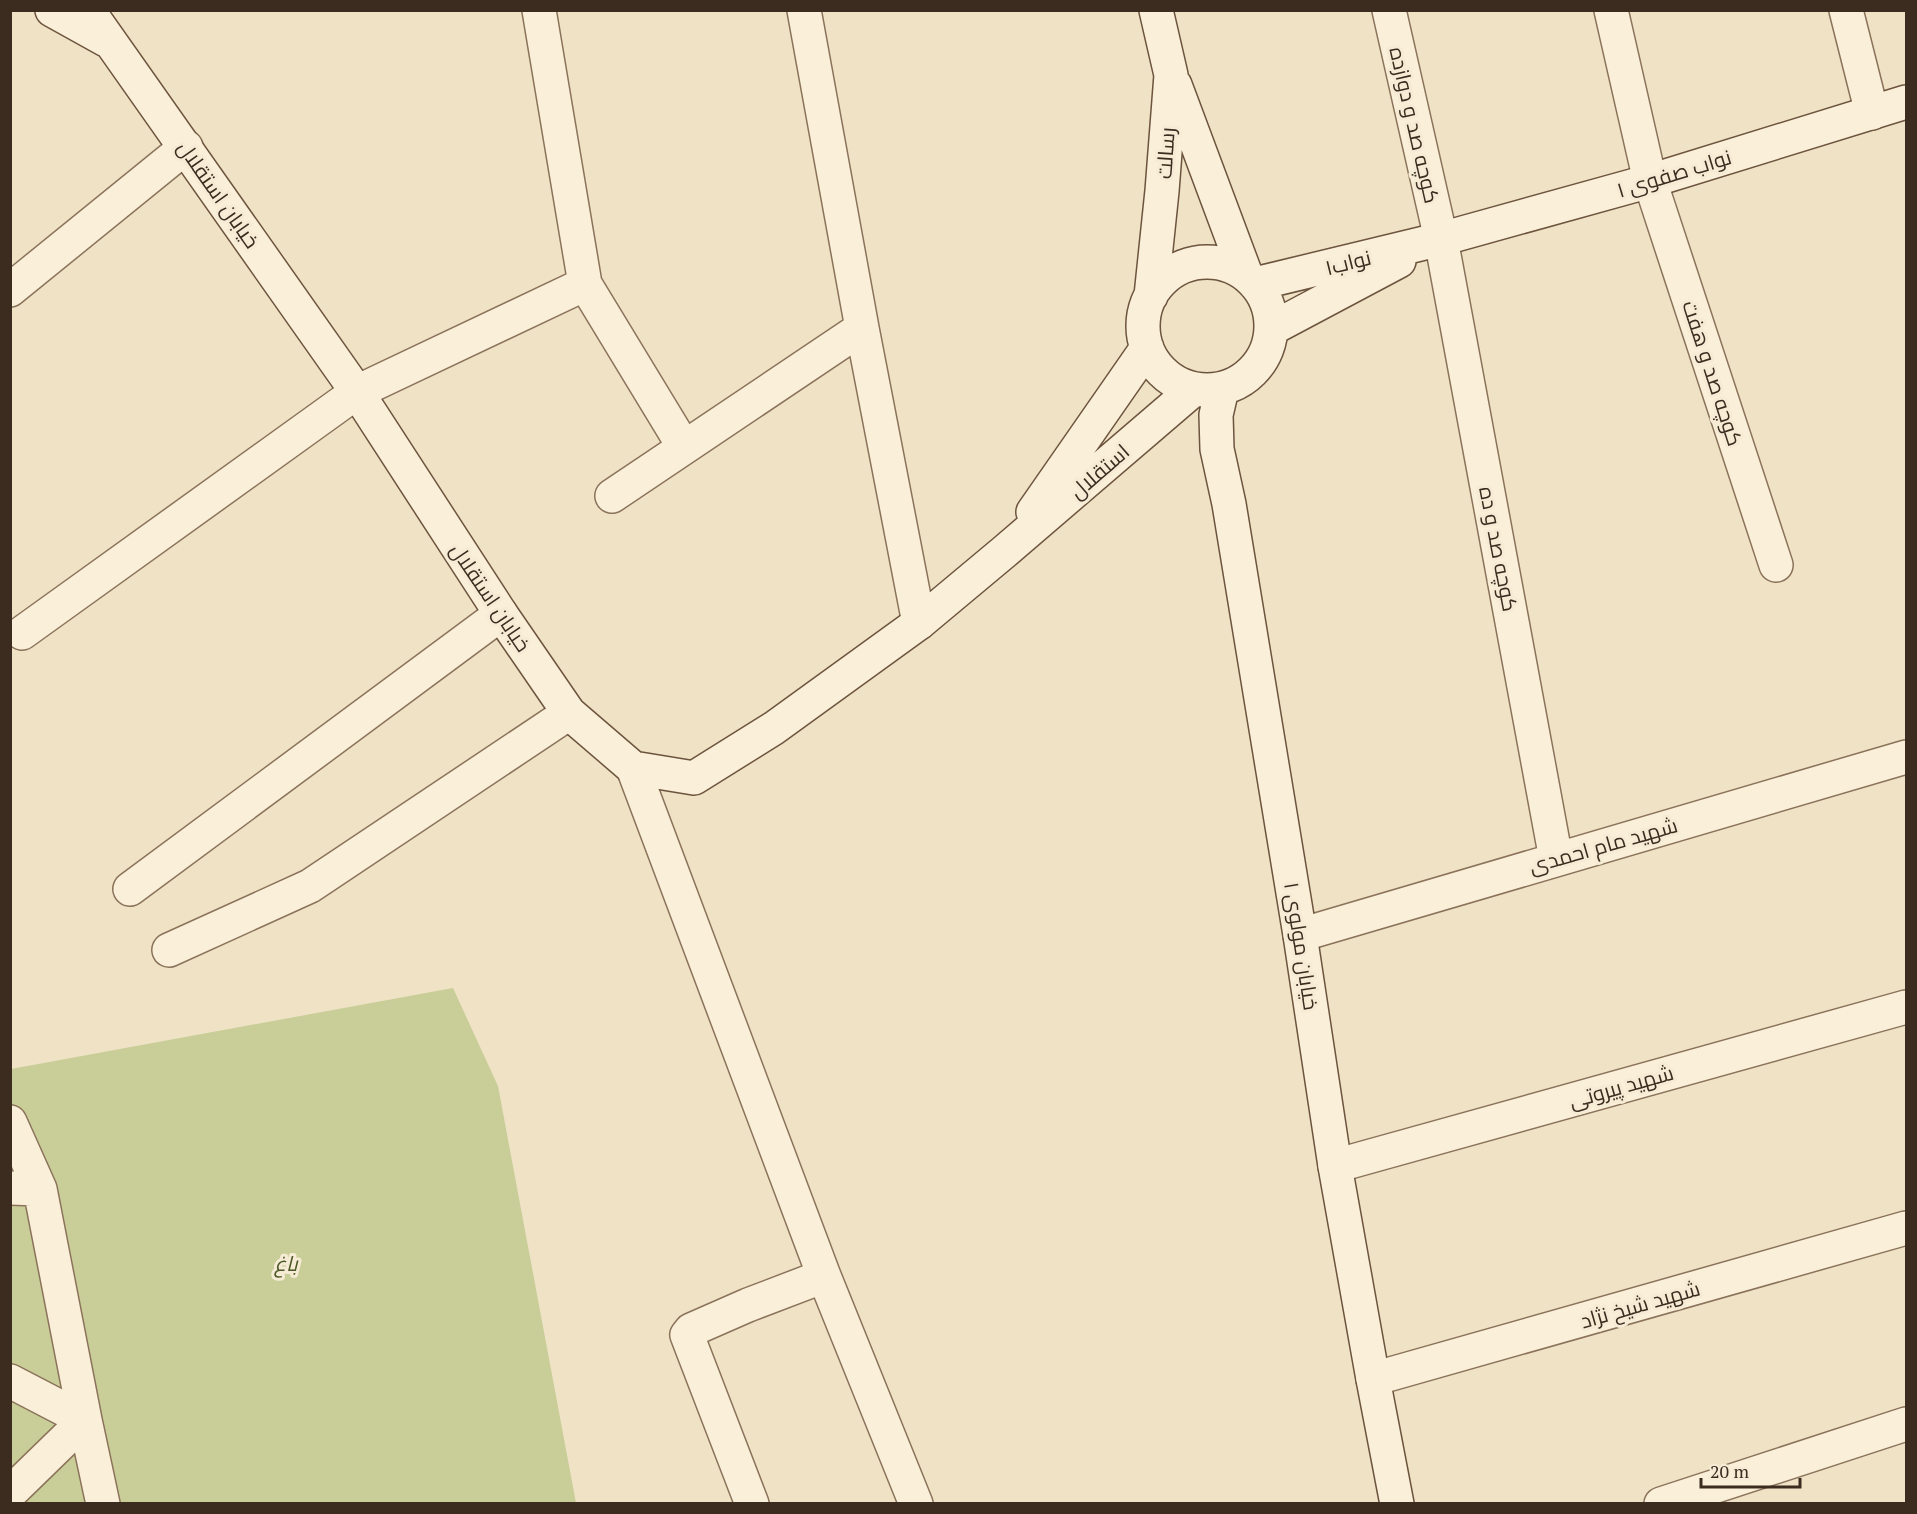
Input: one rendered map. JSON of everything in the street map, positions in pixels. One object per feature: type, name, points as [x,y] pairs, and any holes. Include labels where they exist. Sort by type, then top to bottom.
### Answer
[{"type":"street","points":[[52,10],[112,44]]},
{"type":"street","name":"خیابان استقلال","points":[[88,10],[357,392],[501,614],[569,713],[633,768]]},
{"type":"street","points":[[539,10],[585,284],[684,447]]},
{"type":"street","points":[[804,10],[919,623]]},
{"type":"street","name":"رسالت","points":[[1151,296],[1171,75],[1156,10]]},
{"type":"street","name":"کوچه صد و دوازده","points":[[1389,10],[1441,239]]},
{"type":"street","name":"کوچه صد و هفت","points":[[1611,10],[1650,181],[1776,565]]},
{"type":"street","points":[[1846,10],[1872,113]]},
{"type":"street","points":[[1171,75],[1251,279],[1263,294],[1268,305],[1271,329],[1264,356],[1256,367],[1234,384],[1208,389],[1182,385],[1161,370],[1148,348],[1144,335],[1144,322],[1151,296],[1159,285],[1169,275],[1182,268],[1208,262],[1222,264],[1251,279]]},
{"type":"street","name":"نواب صفوی ۱","points":[[1441,239],[1650,181],[1906,102]]},
{"type":"street","points":[[10,290],[186,147]]},
{"type":"street","points":[[1271,329],[1441,239]]},
{"type":"street","name":"نواب۱","points":[[1251,279],[1441,239]]},
{"type":"street","name":"کوچه صد و ده","points":[[1441,239],[1556,859]]},
{"type":"street","points":[[22,633],[357,392],[585,284]]},
{"type":"street","points":[[612,496],[862,328]]},
{"type":"street","points":[[916,1503],[824,1276],[633,768],[694,778],[774,728],[919,623],[1004,552],[1148,348]]},
{"type":"street","name":"استقلال","points":[[1004,552],[1208,389]]},
{"type":"street","name":"خیابان مولوی ۱","points":[[1208,389],[1216,415],[1217,449],[1229,504],[1300,935],[1335,1166],[1397,1503]]},
{"type":"street","points":[[129,889],[501,614]]},
{"type":"street","points":[[169,950],[310,886],[569,713]]},
{"type":"street","name":"شهید مام احمدی","points":[[1300,935],[1906,757]]},
{"type":"street","name":"شهید پیروتی","points":[[1335,1166],[1906,1006]]},
{"type":"street","points":[[10,1122],[85,1420],[103,1503]]},
{"type":"street","name":"شهید شیخ نژاد","points":[[1373,1379],[1906,1228]]},
{"type":"street","points":[[752,1503],[687,1335],[691,1330],[748,1305],[824,1276]]},
{"type":"street","points":[[10,1381],[85,1420]]},
{"type":"street","points":[[10,1493],[85,1420]]},
{"type":"street","points":[[1661,1503],[1906,1424]]},
{"type":"green space","name":"باغ","points":[[453,988],[498,1086],[576,1503],[11,1504],[11,1069]]}]
